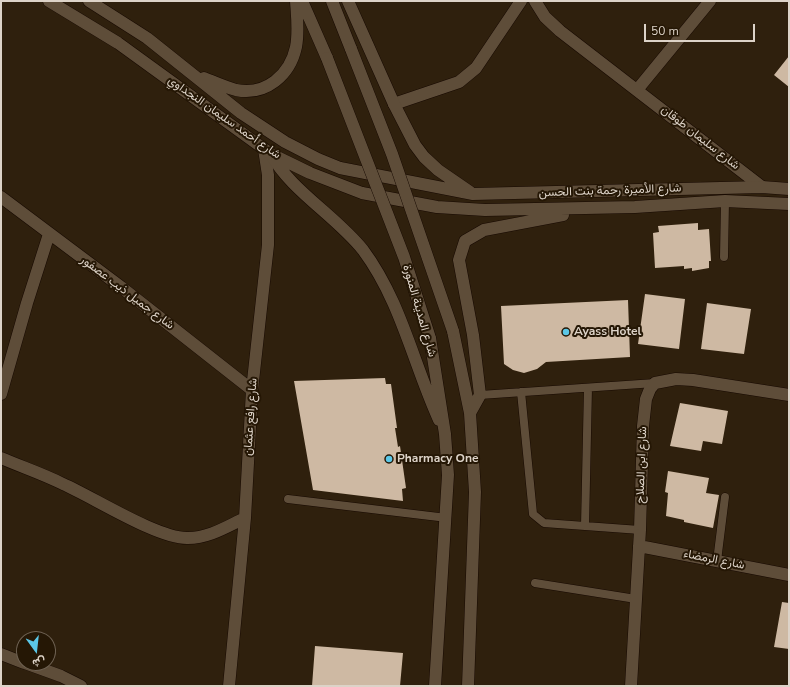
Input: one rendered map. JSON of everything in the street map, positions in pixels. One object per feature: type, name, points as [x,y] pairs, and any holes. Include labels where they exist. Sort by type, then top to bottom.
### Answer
[{"type":"street","name":"شارع أحمد سليمان النجداوي","points":[[49,1],[118,43],[268,151],[310,173],[362,193],[437,207]]},
{"type":"street","name":"شارع أحمد سليمان النجداوي","points":[[89,1],[147,38],[241,113],[285,142],[318,159],[340,168],[432,186]]},
{"type":"street","points":[[194,74],[236,90],[251,91],[274,84],[291,62],[296,47],[296,1]]},
{"type":"street","name":"شارع المدينة المنورة","points":[[302,1],[327,58],[404,258],[430,338],[446,434],[448,476],[447,518],[435,686]]},
{"type":"street","name":"شارع المدينة المنورة","points":[[332,1],[392,154],[453,331],[461,376],[470,413],[475,492],[468,686]]},
{"type":"street","points":[[348,1],[394,104],[415,145],[424,157],[443,174],[472,194]]},
{"type":"street","points":[[394,104],[459,82],[476,68],[521,1]]},
{"type":"street","name":"شارع سليمان طوقان","points":[[535,1],[545,17],[560,31],[762,187]]},
{"type":"street","points":[[637,90],[710,1]]},
{"type":"street","name":"شارع رافع عثمان","points":[[229,686],[245,518],[252,390],[268,245],[268,151]]},
{"type":"street","points":[[268,151],[277,166],[350,234],[376,270],[401,321],[417,368],[446,434]]},
{"type":"street","name":"شارع الأميرة رحمة بنت الحسن","points":[[432,186],[472,194],[762,187],[789,189]]},
{"type":"street","name":"شارع جميل ذيب عصفور","points":[[1,197],[121,287],[252,390]]},
{"type":"street","name":"شارع الأميرة رحمة بنت الحسن","points":[[437,207],[485,210],[635,207],[724,201],[789,204]]},
{"type":"street","points":[[470,413],[480,395],[473,335],[459,260],[465,241],[484,230],[504,225],[556,216],[635,207]]},
{"type":"street","points":[[1,394],[27,303],[49,234]]},
{"type":"street","points":[[655,383],[676,379],[693,380],[789,395]]},
{"type":"street","name":"شارع ابن الصلاح","points":[[632,686],[640,530],[643,426],[646,399],[650,389],[655,383]]},
{"type":"street","points":[[1,458],[63,484],[148,526],[176,538],[189,538],[208,535],[245,518]]},
{"type":"street","name":"شارع الرمضاء","points":[[639,546],[789,575]]},
{"type":"street","points":[[1,654],[16,660]]},
{"type":"street","points":[[47,671],[81,686]]},
{"type":"lane","points":[[724,201],[724,257]]},
{"type":"lane","points":[[480,395],[655,383]]},
{"type":"lane","points":[[584,526],[588,388]]},
{"type":"lane","points":[[521,392],[533,514],[544,523],[640,530]]},
{"type":"lane","points":[[717,560],[725,497]]},
{"type":"lane","points":[[288,499],[447,518]]},
{"type":"lane","points":[[535,583],[636,599]]},
{"type":"building","points":[[789,56],[789,87],[774,75]]},
{"type":"building","points":[[698,223],[698,230],[709,229],[711,261],[709,261],[709,268],[692,271],[692,268],[684,269],[684,266],[655,268],[653,233],[659,232],[658,226]]},
{"type":"building","points":[[645,294],[685,299],[679,349],[638,344]]},
{"type":"building","name":"Ayass Hotel","points":[[628,300],[630,357],[546,362],[537,369],[524,373],[513,370],[504,364],[501,306]]},
{"type":"building","points":[[707,303],[751,309],[744,354],[701,349]]},
{"type":"building","points":[[385,378],[386,384],[391,384],[397,428],[395,428],[398,447],[400,446],[406,488],[402,489],[403,501],[313,490],[294,381]]},
{"type":"building","points":[[680,403],[728,411],[722,444],[703,441],[701,451],[670,446]]},
{"type":"building","points":[[668,471],[709,478],[706,493],[719,495],[713,528],[684,522],[684,520],[666,516],[668,493],[665,492]]},
{"type":"building","points":[[782,602],[789,603],[789,649],[774,647]]},
{"type":"building","points":[[315,646],[403,653],[400,686],[312,686]]},
{"type":"place","name":"Ayass Hotel","points":[[566,332]]},
{"type":"place","name":"Pharmacy One","points":[[389,459]]}]
